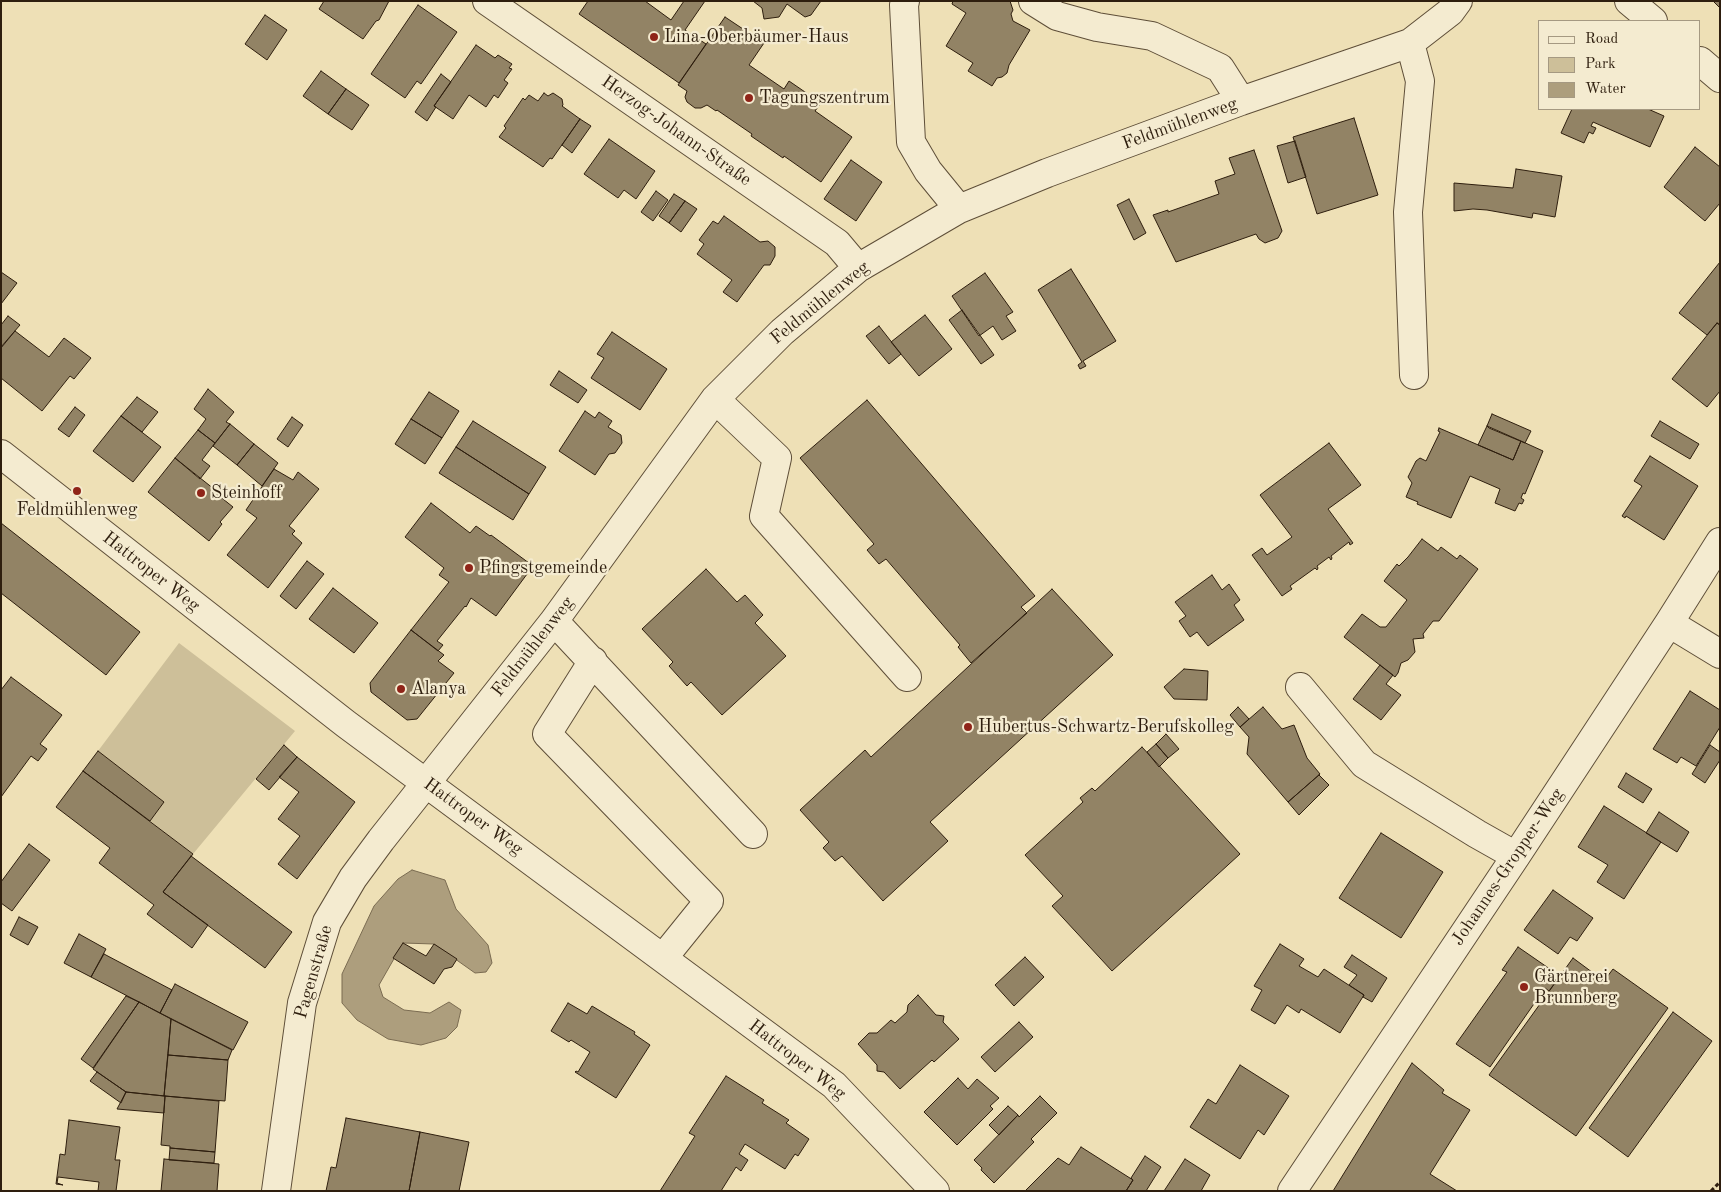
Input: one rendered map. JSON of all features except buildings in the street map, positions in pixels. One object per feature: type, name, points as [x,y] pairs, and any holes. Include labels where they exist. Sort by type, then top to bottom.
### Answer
[{"type":"street","points":[[905,1],[911,142],[928,171],[959,209]]},
{"type":"street","points":[[1033,1],[1057,16],[1097,27],[1152,36],[1220,68],[1241,101]]},
{"type":"street","name":"Feldmühlenweg","points":[[426,783],[554,621],[716,399],[782,332],[858,268],[959,209],[1047,173],[1241,101],[1410,43],[1450,12],[1458,1]]},
{"type":"street","points":[[1629,1],[1652,20]]},
{"type":"street","name":"Herzog-Johann-Straße","points":[[507,6],[837,243],[858,268]]},
{"type":"street","points":[[1410,43],[1420,81],[1408,212],[1414,374]]},
{"type":"street","points":[[1701,62],[1720,78]]},
{"type":"street","points":[[716,399],[777,458],[764,516],[907,678]]},
{"type":"street","name":"Hattroper Weg","points":[[1,454],[346,724],[834,1085],[935,1191]]},
{"type":"street","name":"Johannes-Gropper-Weg","points":[[1292,1191],[1669,624],[1720,542]]},
{"type":"street","points":[[554,621],[753,834]]},
{"type":"street","points":[[1669,624],[1720,654]]},
{"type":"street","points":[[593,661],[547,734],[709,901],[663,958]]},
{"type":"street","points":[[1300,687],[1364,764],[1476,834],[1516,856]]},
{"type":"street","name":"Pagenstraße","points":[[276,1191],[302,1003],[327,922],[359,871],[426,783]]},
{"type":"path","points":[[1711,1191],[1720,1182]]},
{"type":"green space","points":[[179,643],[295,731],[193,854],[150,821],[164,802],[98,751]]},
{"type":"water","points":[[412,870],[445,880],[456,909],[488,945],[492,963],[486,972],[475,973],[434,944],[403,943],[379,985],[383,997],[404,1010],[430,1013],[449,1002],[461,1010],[457,1027],[446,1038],[421,1045],[388,1039],[357,1020],[342,1003],[342,974],[374,906],[398,879]]},
{"type":"place","name":"Lina-Oberbäumer-Haus","points":[[654,37]]},
{"type":"place","name":"Tagungszentrum","points":[[749,98]]},
{"type":"place","name":"Feldmühlenweg","points":[[77,491]]},
{"type":"place","name":"Steinhoff","points":[[201,493]]},
{"type":"place","name":"Pfingstgemeinde","points":[[469,568]]},
{"type":"place","name":"Alanya","points":[[401,689]]},
{"type":"place","name":"Hubertus-Schwartz-Berufskolleg","points":[[968,727]]},
{"type":"place","name":"Gärtnerei Brunnberg","points":[[1524,987]]}]
